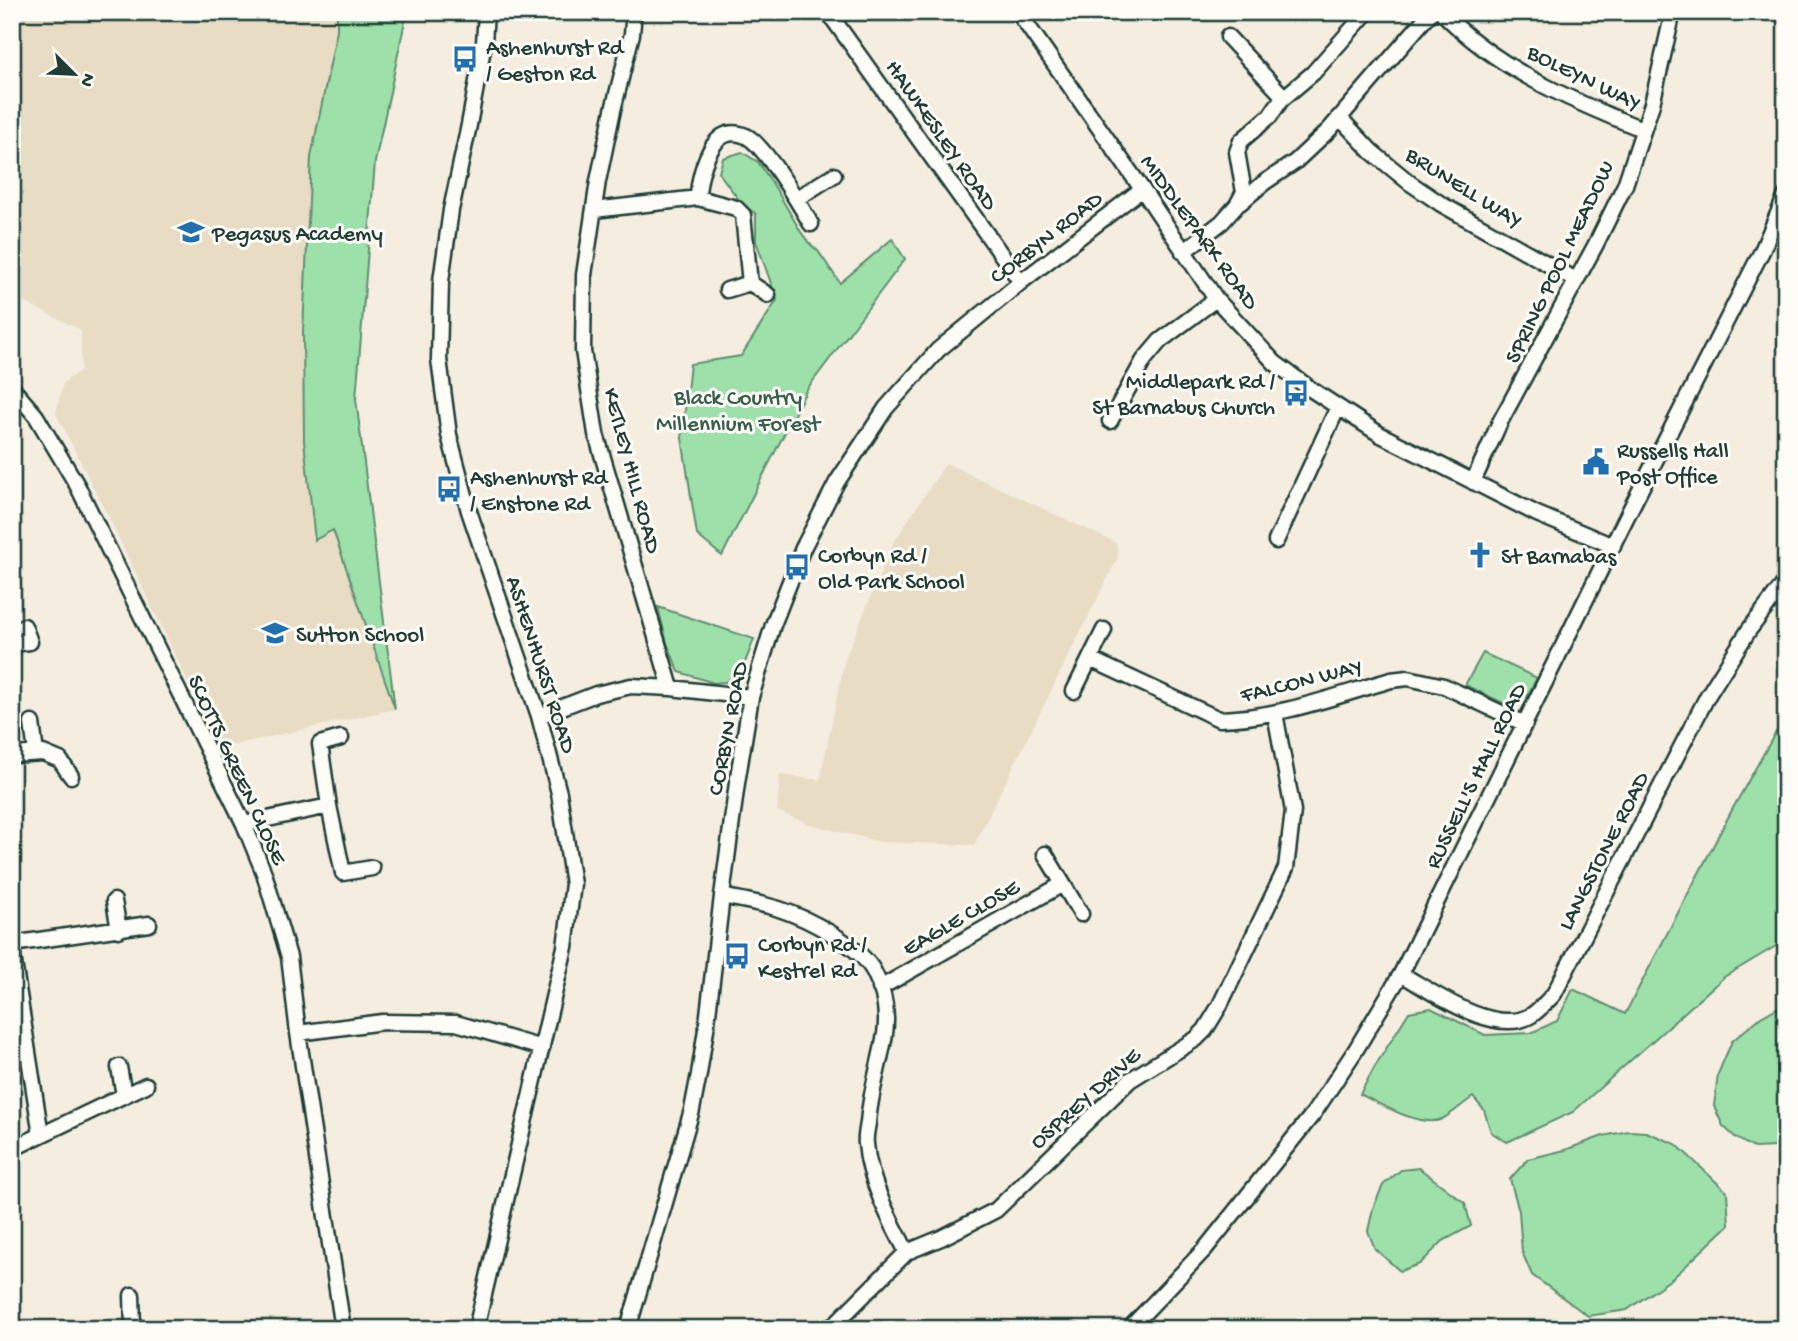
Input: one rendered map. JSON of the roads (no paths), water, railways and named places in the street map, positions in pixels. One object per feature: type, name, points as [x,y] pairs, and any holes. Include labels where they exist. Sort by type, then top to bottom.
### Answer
[{"type":"street","name":"ASHENHURST ROAD","points":[[476,1329],[565,947],[573,884],[559,793],[538,716],[469,512],[449,435],[439,359],[443,269],[451,210],[484,43],[486,12]]},
{"type":"street","name":"KETLEY HILL ROAD","points":[[634,12],[632,34],[594,210],[584,275],[583,351],[596,434],[671,688]]},
{"type":"street","name":"HAWKESLEY ROAD","points":[[828,12],[1021,282]]},
{"type":"street","name":"MIDDLEPARK ROAD","points":[[1018,12],[1216,299],[1275,363],[1381,435],[1537,514],[1613,546]]},
{"type":"street","points":[[1237,205],[1244,192],[1237,152],[1241,141],[1270,116],[1284,97],[1313,73],[1367,12]]},
{"type":"street","points":[[1183,252],[1222,222],[1237,205],[1265,182],[1295,162],[1329,130],[1431,12]]},
{"type":"street","name":"BOLEYN WAY","points":[[1442,12],[1454,25],[1518,70],[1552,90],[1642,129]]},
{"type":"street","name":"SPRING POOL MEADOW","points":[[1473,482],[1500,422],[1625,186],[1652,104],[1672,12]]},
{"type":"street","points":[[1228,37],[1284,97]]},
{"type":"street","name":"BRUNELL WAY","points":[[1339,117],[1372,152],[1441,204],[1576,280]]},
{"type":"street","points":[[698,198],[708,154],[719,137],[728,133],[745,136],[766,156],[811,224]]},
{"type":"street","points":[[796,199],[835,175]]},
{"type":"street","name":"CORBYN ROAD","points":[[628,1329],[692,1110],[707,1023],[737,783],[751,697],[773,625],[803,548],[837,482],[886,408],[938,350],[1142,189]]},
{"type":"street","name":"RUSSELL'S HALL ROAD","points":[[1129,1329],[1205,1249],[1313,1114],[1401,974],[1762,251],[1786,195]]},
{"type":"street","points":[[594,210],[698,198],[736,208],[743,215],[750,283]]},
{"type":"street","points":[[727,290],[750,283]]},
{"type":"street","points":[[750,283],[768,295]]},
{"type":"street","points":[[1110,421],[1144,360],[1160,341],[1216,299]]},
{"type":"street","name":"SCOTTS GREEN CLOSE","points":[[12,388],[36,416],[77,485],[244,824],[264,873],[289,957],[344,1329]]},
{"type":"street","points":[[1276,541],[1338,407]]},
{"type":"street","name":"LANGSTONE ROAD","points":[[1401,974],[1471,1013],[1500,1021],[1530,1016],[1554,994],[1708,695],[1749,630],[1786,581]]},
{"type":"street","points":[[12,644],[30,642],[24,626]]},
{"type":"street","points":[[1074,691],[1104,630]]},
{"type":"street","name":"FALCON WAY","points":[[1090,659],[1219,719],[1275,713],[1391,680],[1408,678],[1444,685],[1525,724]]},
{"type":"street","points":[[538,716],[596,694],[631,686],[751,697]]},
{"type":"street","name":"OSPREY DRIVE","points":[[830,1329],[907,1252],[996,1210],[1130,1080],[1196,1039],[1205,1030],[1230,985],[1286,868],[1293,811],[1275,713]]},
{"type":"street","points":[[33,723],[36,753]]},
{"type":"street","points":[[341,738],[320,744],[343,873],[372,868]]},
{"type":"street","points":[[12,755],[43,753],[60,760],[71,776]]},
{"type":"street","points":[[244,824],[329,806]]},
{"type":"street","points":[[1045,854],[1080,914]]},
{"type":"street","name":"EAGLE CLOSE","points":[[880,988],[1061,885]]},
{"type":"street","points":[[722,896],[777,908],[805,919],[835,935],[874,970],[887,1011],[869,1107],[866,1143],[875,1184],[907,1252]]},
{"type":"street","points":[[114,901],[118,930]]},
{"type":"street","points":[[12,944],[149,924]]},
{"type":"street","points":[[12,950],[19,1027],[41,1135]]},
{"type":"street","points":[[298,1032],[383,1021],[456,1023],[542,1048]]},
{"type":"street","points":[[119,1067],[124,1095]]},
{"type":"street","points":[[12,1149],[146,1085]]},
{"type":"street","points":[[132,1295],[133,1329]]},
{"type":"place","name":"Ashenhurst Rd / Geston Rd","points":[[465,59]]},
{"type":"place","name":"Pegasus Academy","points":[[191,232]]},
{"type":"place","name":"Middlepark Rd / St Barnabus Church","points":[[1296,393]]},
{"type":"place","name":"Russells Hall Post Office","points":[[1596,462]]},
{"type":"place","name":"Ashenhurst Rd / Enstone Rd","points":[[449,489]]},
{"type":"place","name":"St Barnabas","points":[[1480,555]]},
{"type":"place","name":"Corbyn Rd / Old Park School","points":[[797,567]]},
{"type":"place","name":"Sutton School","points":[[275,633]]},
{"type":"place","name":"Corbyn Rd / Kestrel Rd","points":[[737,956]]},
{"type":"park label","name":"Black Country Millennium Forest","points":[[738,409]]}]
